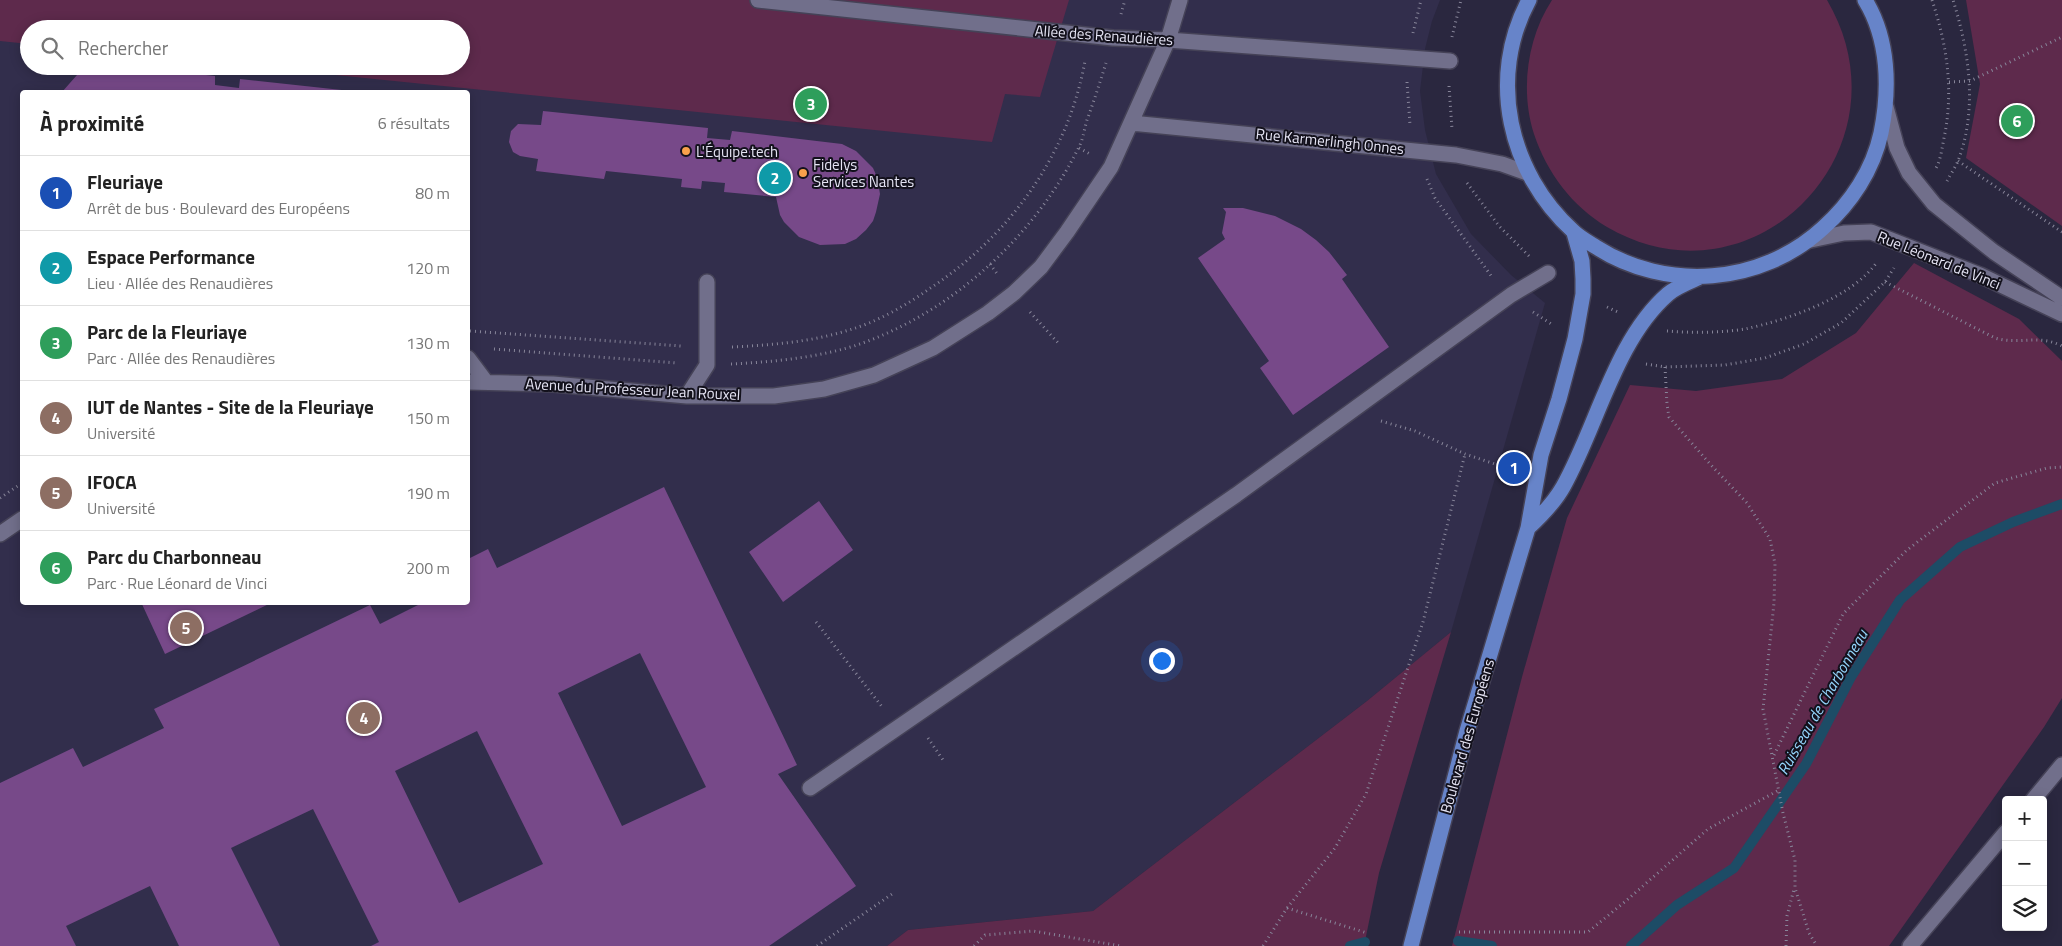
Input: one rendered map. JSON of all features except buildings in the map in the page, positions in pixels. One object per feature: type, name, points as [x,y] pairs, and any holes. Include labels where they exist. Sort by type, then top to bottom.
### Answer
[{"type":"main road","points":[[1529,0],[1516,29],[1509,58],[1507,88],[1509,117],[1516,146],[1527,173],[1548,205],[1574,233],[1612,257],[1654,272],[1698,278],[1738,273],[1766,264],[1811,240],[1840,213],[1862,181],[1878,146],[1886,107],[1886,72],[1880,37],[1865,0]]},
{"type":"main road","name":"Boulevard des Européens","points":[[1411,946],[1467,731],[1528,528],[1536,478],[1575,339],[1583,294],[1582,261],[1574,233]]},
{"type":"main road","points":[[1528,528],[1546,510],[1562,488],[1622,357],[1642,323],[1669,292],[1698,278]]},
{"type":"street","name":"Allée des Renaudières","points":[[758,0],[1090,36],[1450,61]]},
{"type":"street","name":"Avenue du Professeur Jean Rouxel","points":[[470,382],[553,384],[687,396],[774,396],[824,389],[874,375],[933,348],[988,313],[1014,293],[1041,267],[1067,232],[1112,167],[1168,40],[1180,0]]},
{"type":"street","name":"Rue Léonard de Vinci","points":[[1886,107],[1897,148],[1909,173],[1930,198],[1994,252],[2062,298]]},
{"type":"street","name":"Rue Karmerlingh Onnes","points":[[1131,123],[1456,155],[1502,164],[1527,173]]},
{"type":"street","name":"Rue Léonard de Vinci","points":[[1811,240],[1844,233],[1871,232],[1980,275],[2062,314]]},
{"type":"street","points":[[810,788],[1236,495],[1511,295],[1548,273]]},
{"type":"street","points":[[687,396],[706,365],[708,348],[706,282]]},
{"type":"street","points":[[470,361],[486,382]]},
{"type":"street","points":[[0,534],[20,520]]},
{"type":"street","points":[[2036,796],[2062,765]]},
{"type":"street","points":[[1910,946],[2002,837]]},
{"type":"path","points":[[487,348],[706,365],[780,362],[854,346],[909,322],[960,291],[1002,253],[1038,214],[1079,148],[1125,0]]},
{"type":"path","points":[[1461,0],[1453,26],[1450,61],[1450,112],[1456,155],[1463,176],[1480,202],[1499,226],[1548,273]]},
{"type":"path","points":[[1930,198],[1946,130],[1949,82],[1946,52],[1932,0]]},
{"type":"path","points":[[1930,198],[1958,161],[1965,133],[1970,81],[1962,31],[1953,0]]},
{"type":"path","points":[[470,331],[708,348],[779,345],[849,330],[904,306],[951,275],[988,243],[1022,204],[1052,159],[1070,118],[1082,82],[1090,36]]},
{"type":"path","points":[[1949,82],[1970,81],[2062,37]]},
{"type":"path","points":[[1958,161],[2062,232]]},
{"type":"path","points":[[1583,294],[1660,330],[1718,331],[1745,328],[1790,315],[1817,305],[1848,290],[1869,273],[1892,240]]},
{"type":"path","points":[[1908,246],[1885,282],[1995,338],[2014,342],[2046,339],[2062,346]]},
{"type":"path","points":[[1665,367],[1669,417],[1747,503],[1770,539],[1775,564],[1763,709],[1783,812],[1795,860],[1795,888],[1787,916],[1786,946]]},
{"type":"path","points":[[1352,412],[1415,431],[1464,454],[1536,478]]},
{"type":"path","points":[[1264,946],[1287,908],[1335,848],[1366,794],[1423,622],[1464,454]]},
{"type":"path","points":[[1773,756],[1843,614],[1907,550],[1995,483],[2047,468],[2062,467]]},
{"type":"path","points":[[0,498],[20,484]]},
{"type":"path","points":[[816,622],[899,728]]},
{"type":"path","points":[[1459,932],[1588,932],[1708,829],[1779,790]]},
{"type":"path","points":[[1795,888],[1809,933],[1817,946]]},
{"type":"path","points":[[817,946],[895,892]]},
{"type":"path","points":[[1287,908],[1367,933]]},
{"type":"path","points":[[974,946],[986,935],[1034,931],[1122,946]]},
{"type":"shaded area","points":[[0,0],[1440,0],[1432,21],[1425,49],[1420,91],[1425,130],[1436,174],[1471,234],[1511,275],[1545,303],[1451,632],[1367,701],[1093,911],[908,930],[887,946],[0,946]]},
{"type":"shaded area","points":[[0,0],[1069,0],[1040,97],[1005,94],[992,142],[335,75],[470,75],[470,20],[20,20],[20,43],[0,41]]},
{"type":"shaded area","points":[[1552,0],[1827,0],[1849,56],[1850,110],[1834,160],[1805,201],[1764,232],[1716,249],[1662,248],[1607,227],[1594,219],[1562,187],[1546,162],[1534,134],[1527,100],[1528,65],[1537,31],[1543,15]]},
{"type":"shaded area","points":[[1966,0],[2062,0],[2062,226],[1966,158],[1980,84]]},
{"type":"shaded area","points":[[1914,263],[2019,319],[2062,361],[2062,698],[2044,727],[1889,946],[1452,946],[1522,677],[1567,518],[1630,385],[1696,391],[1782,379],[1856,333]]},
{"type":"shaded area","points":[[1451,632],[1379,873],[1364,946],[887,946],[908,930],[1093,911],[1367,701]]},
{"type":"waterway","name":"Ruisseau de Charbonneau","points":[[1631,946],[1677,905],[1734,868],[1806,764],[1851,677],[1900,600],[1960,547],[2013,522],[2062,504]]},
{"type":"waterway","name":"Ruisseau de Charbonneau","points":[[1458,941],[1492,946]]},
{"type":"waterway","name":"Ruisseau de Charbonneau","points":[[1350,946],[1365,942]]},
{"type":"place","name":"Parc de la Fleuriaye","points":[[811,104]]},
{"type":"place","name":"Parc du Charbonneau","points":[[2017,121]]},
{"type":"place","name":"L'Équipe.tech","points":[[686,151]]},
{"type":"place","name":"Fidelys Services Nantes","points":[[803,173]]},
{"type":"place","name":"Espace Performance","points":[[775,178]]},
{"type":"place","name":"Fleuriaye","points":[[1514,468]]},
{"type":"place","name":"IFOCA","points":[[186,628]]},
{"type":"place","name":"IUT de Nantes - Site de la Fleuriaye","points":[[364,718]]}]
